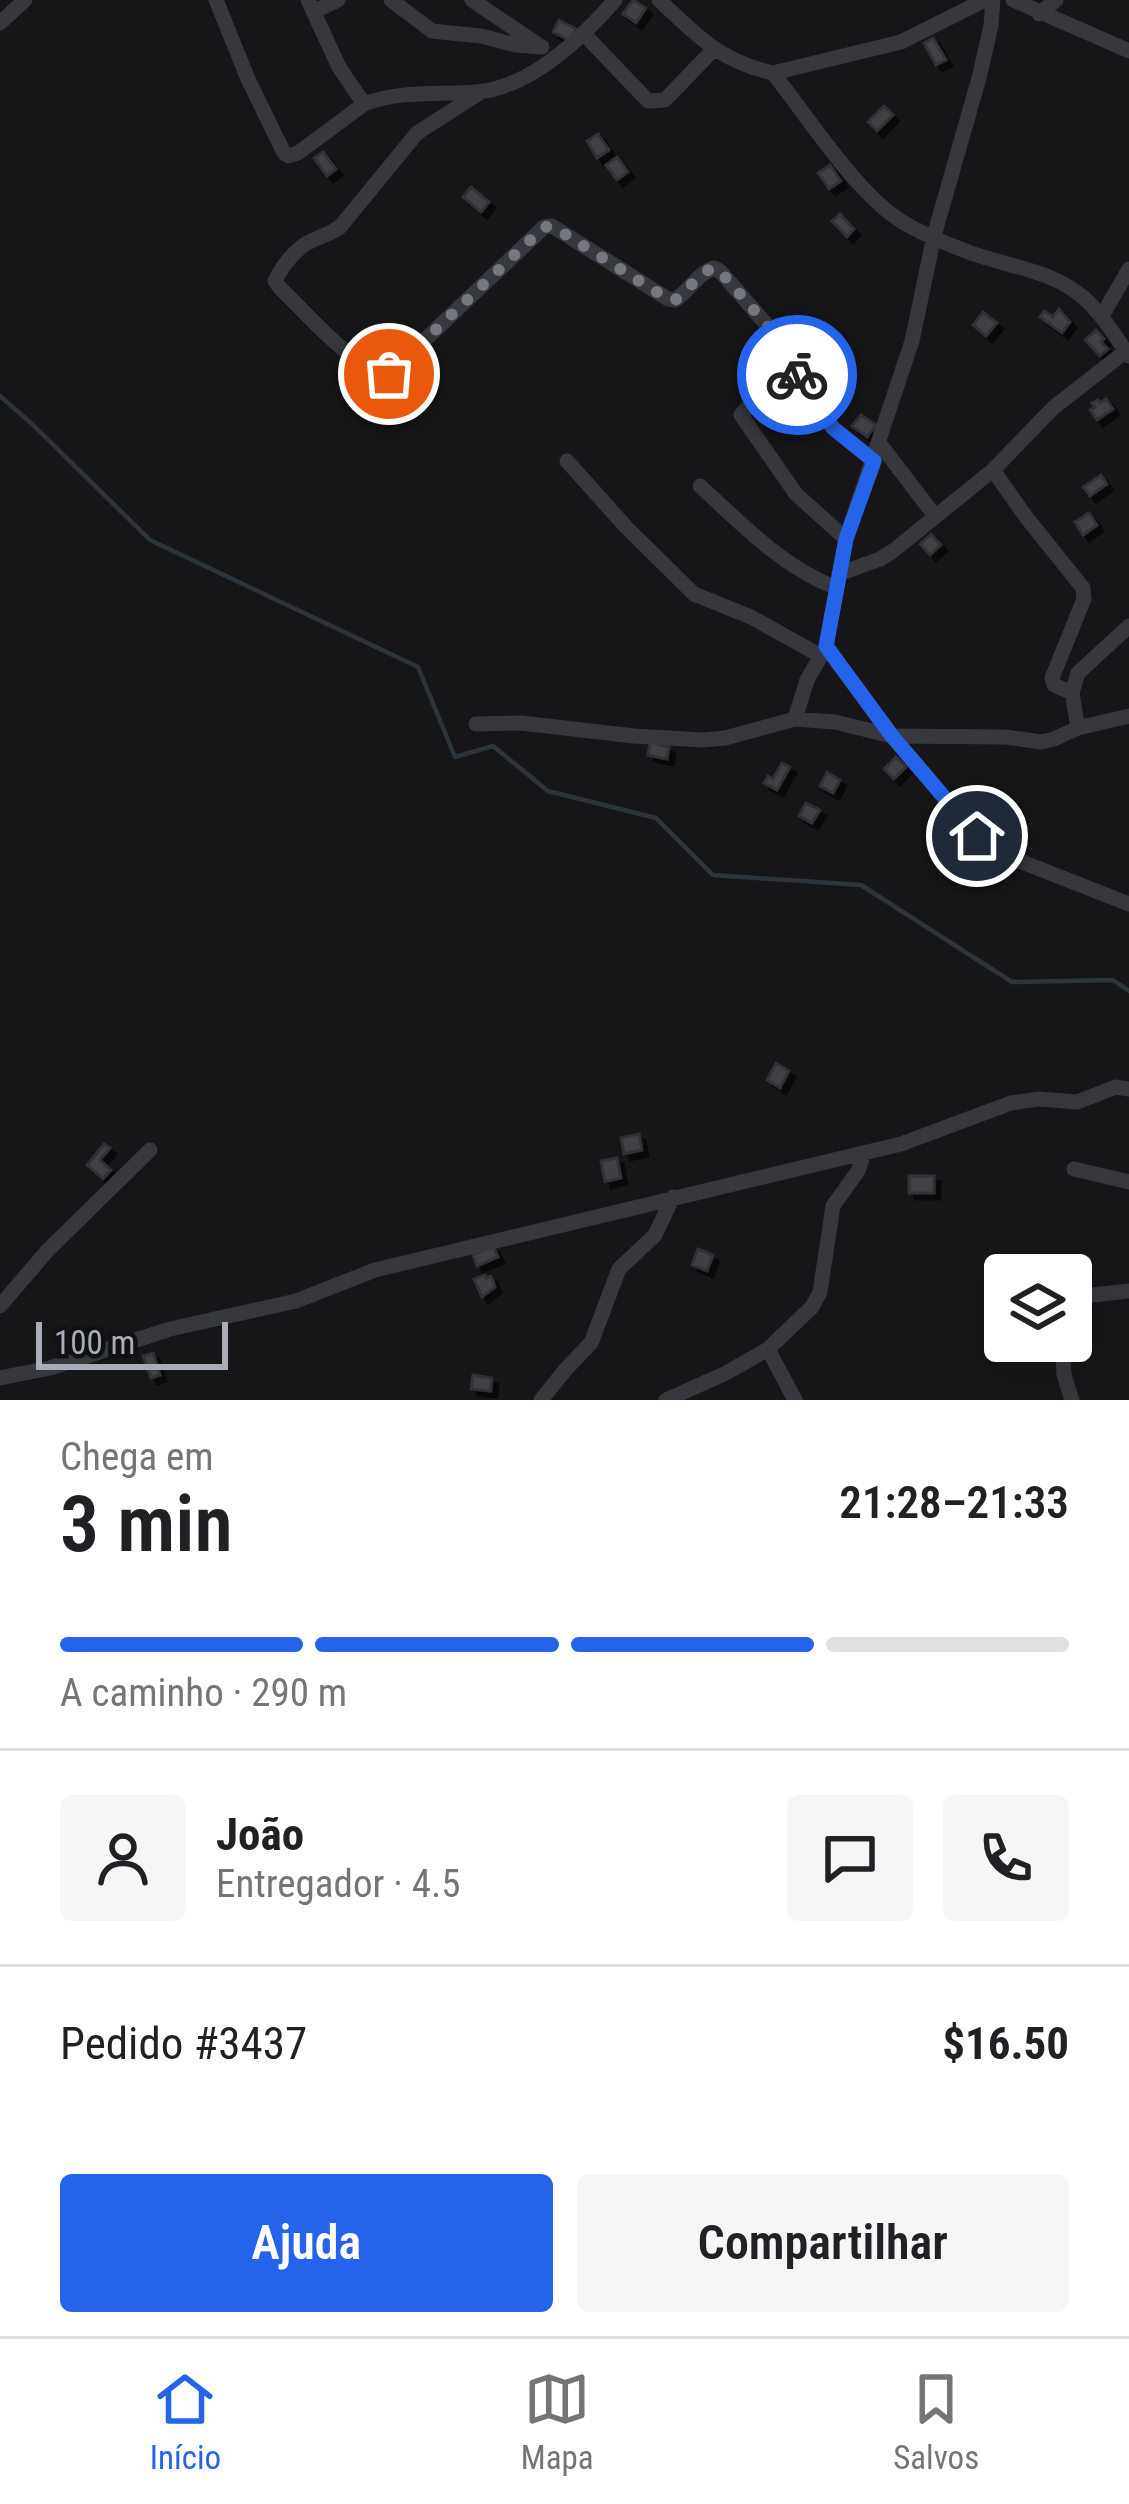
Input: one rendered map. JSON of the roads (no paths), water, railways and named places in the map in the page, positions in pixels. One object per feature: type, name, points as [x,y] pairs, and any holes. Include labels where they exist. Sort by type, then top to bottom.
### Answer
[{"type":"street","points":[[0,23],[24,0]]},
{"type":"street","points":[[216,0],[248,79],[289,156],[364,104],[409,94],[481,92]]},
{"type":"street","points":[[338,0],[310,6],[364,104]]},
{"type":"street","points":[[391,0],[432,32],[542,47]]},
{"type":"street","points":[[472,0],[559,56]]},
{"type":"street","points":[[615,0],[559,56],[481,92],[417,134],[340,226],[303,245],[275,281],[345,351],[389,374],[544,227],[552,226],[668,299],[681,296],[706,270],[714,268],[772,331],[833,428],[874,461]]},
{"type":"street","points":[[658,0],[713,50],[773,73],[901,42],[989,0],[991,26],[980,78],[934,236],[912,341],[846,539],[824,651],[801,694],[795,719]]},
{"type":"street","points":[[1013,0],[1129,51]]},
{"type":"street","points":[[1040,14],[1056,0]]},
{"type":"street","points":[[585,34],[648,101],[657,103],[713,50]]},
{"type":"street","points":[[700,486],[785,561],[815,580],[838,581],[880,559],[935,516],[993,470],[1053,408],[1127,354],[1102,316],[1054,279],[975,254],[908,225],[874,200],[773,73]]},
{"type":"street","points":[[1102,316],[1129,269]]},
{"type":"street","points":[[800,380],[741,415],[796,494],[846,539]]},
{"type":"street","points":[[880,444],[935,516]]},
{"type":"street","points":[[567,461],[694,595],[824,651],[990,847],[1129,904]]},
{"type":"street","points":[[993,470],[1083,588],[1084,599],[1052,678],[1054,685],[1072,693]]},
{"type":"street","points":[[1078,728],[1072,693],[1078,674],[1129,626]]},
{"type":"street","points":[[476,724],[521,723],[703,740],[795,719],[835,722],[892,736],[1041,742],[1129,716]]},
{"type":"street","points":[[0,1378],[50,1368],[170,1329],[296,1301],[375,1270],[922,1138],[1011,1103],[1077,1102],[1116,1088],[1129,1089]]},
{"type":"street","points":[[0,1306],[47,1251],[149,1150]]},
{"type":"street","points":[[666,1400],[741,1366],[799,1322],[820,1292],[833,1206],[858,1171],[864,1153]]},
{"type":"street","points":[[1075,1169],[1129,1182]]},
{"type":"street","points":[[541,1400],[591,1343],[619,1269],[655,1235],[673,1197]]},
{"type":"street","points":[[1092,1295],[1129,1291]]},
{"type":"street","points":[[768,1349],[795,1400]]},
{"type":"street","points":[[1063,1362],[1072,1400]]},
{"type":"waterway","points":[[0,396],[150,540],[418,667],[455,757],[493,746],[548,791],[656,818],[713,875],[861,885],[1012,982],[1113,980],[1129,991]]}]
